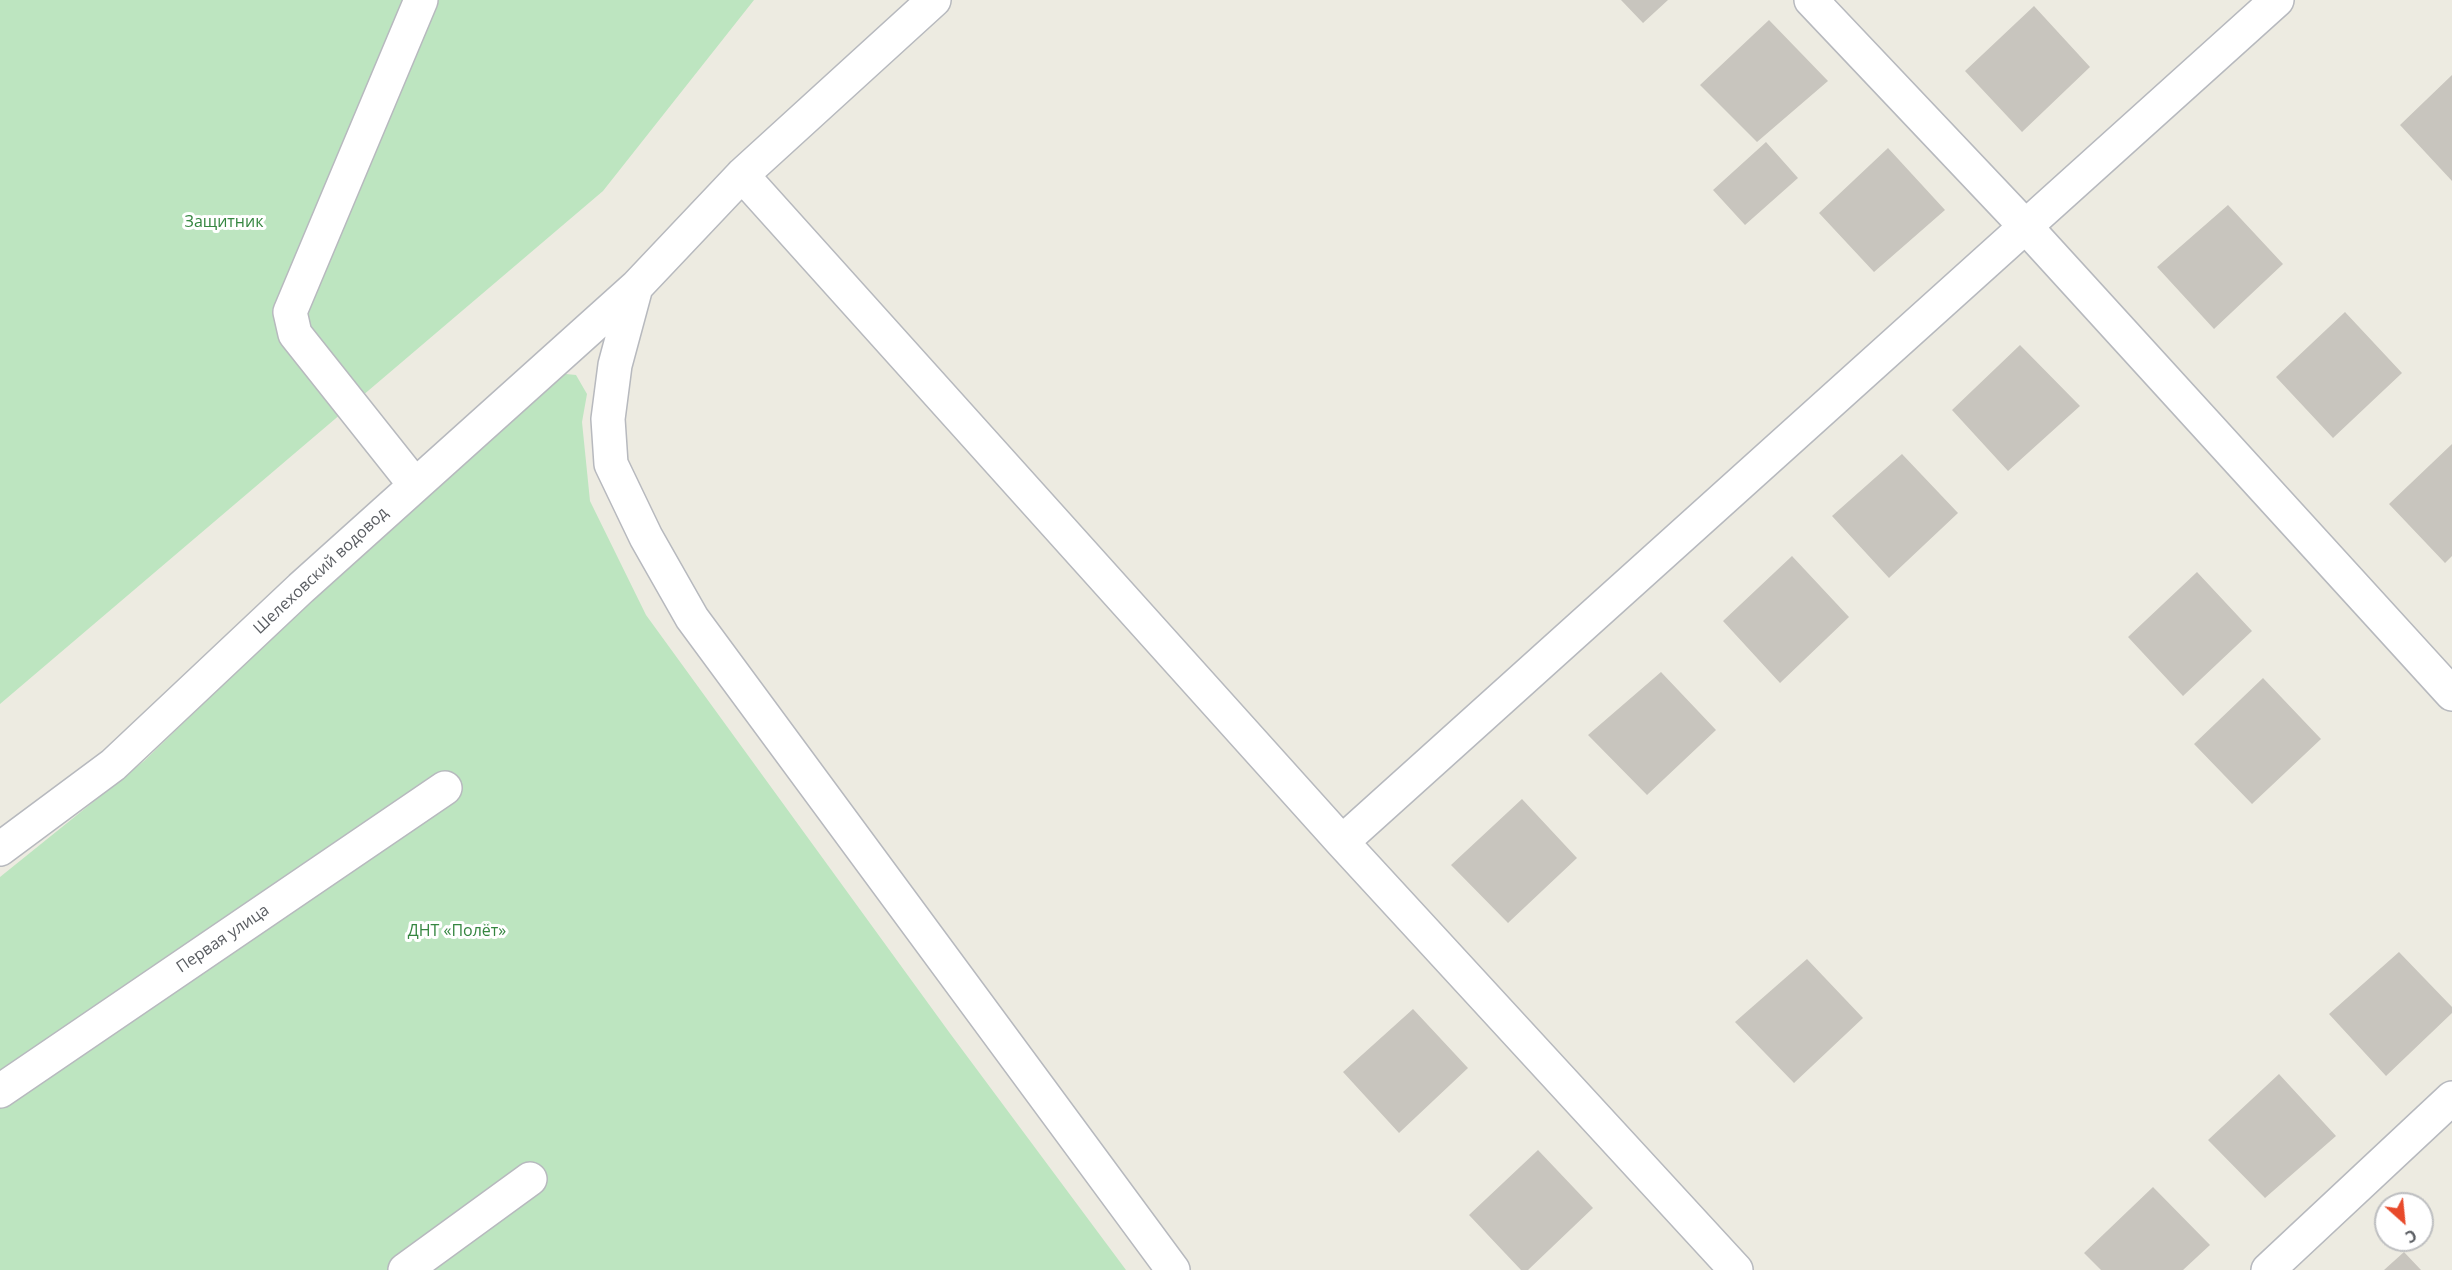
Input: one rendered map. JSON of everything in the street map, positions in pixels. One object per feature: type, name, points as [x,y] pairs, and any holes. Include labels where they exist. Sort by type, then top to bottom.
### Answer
[{"type":"street","points":[[415,485],[295,334],[290,312],[421,0]]},
{"type":"street","name":"Шелеховский водовод","points":[[0,849],[113,765],[301,588],[636,287],[742,175],[840,83],[934,0]]},
{"type":"street","points":[[1811,0],[2026,227],[2452,694]]},
{"type":"street","points":[[1342,842],[2277,0]]},
{"type":"street","points":[[742,175],[1342,842],[1736,1270]]},
{"type":"street","points":[[636,287],[615,365],[608,419],[611,464],[646,537],[692,618],[1173,1270]]},
{"type":"street","name":"Первая улица","points":[[0,1091],[445,788]]},
{"type":"street","points":[[2268,1270],[2452,1098]]},
{"type":"street","points":[[405,1270],[530,1179]]},
{"type":"green space","name":"Защитник","points":[[0,0],[754,0],[603,191],[0,704]]},
{"type":"green space","name":"ДНТ «Полёт»","points":[[556,373],[576,375],[587,394],[582,422],[590,501],[646,615],[949,1032],[1126,1270],[0,1270],[0,877],[144,761],[527,391]]},
{"type":"building","points":[[1621,0],[1668,0],[1643,23]]},
{"type":"building","points":[[2034,6],[2090,67],[2022,132],[1965,71]]},
{"type":"building","points":[[1769,20],[1828,81],[1757,142],[1700,85]]},
{"type":"building","points":[[2452,75],[2452,181],[2400,125]]},
{"type":"building","points":[[1766,142],[1798,178],[1745,225],[1713,190]]},
{"type":"building","points":[[1888,148],[1945,210],[1874,272],[1819,213]]},
{"type":"building","points":[[2228,205],[2283,264],[2214,329],[2157,267]]},
{"type":"building","points":[[2345,312],[2402,373],[2333,438],[2276,377]]},
{"type":"building","points":[[2020,345],[2080,406],[2008,471],[1952,410]]},
{"type":"building","points":[[2452,444],[2452,556],[2445,563],[2389,504]]},
{"type":"building","points":[[1902,454],[1958,513],[1889,578],[1832,516]]},
{"type":"building","points":[[1792,556],[1849,617],[1780,683],[1723,621]]},
{"type":"building","points":[[2197,572],[2252,631],[2183,696],[2128,637]]},
{"type":"building","points":[[1661,672],[1716,730],[1647,795],[1588,735]]},
{"type":"building","points":[[2263,678],[2321,739],[2252,804],[2194,744]]},
{"type":"building","points":[[1522,799],[1577,858],[1508,923],[1451,865]]},
{"type":"building","points":[[2399,952],[2452,1007],[2452,1013],[2386,1076],[2329,1014]]},
{"type":"building","points":[[1807,959],[1863,1018],[1794,1083],[1735,1022]]},
{"type":"building","points":[[1413,1009],[1468,1068],[1399,1133],[1343,1072]]},
{"type":"building","points":[[2279,1074],[2336,1136],[2265,1198],[2208,1140]]},
{"type":"building","points":[[1538,1150],[1593,1208],[1528,1270],[1521,1270],[1469,1215]]},
{"type":"building","points":[[2153,1187],[2210,1245],[2183,1270],[2101,1270],[2084,1253]]},
{"type":"building","points":[[2404,1252],[2421,1270],[2384,1270]]}]
